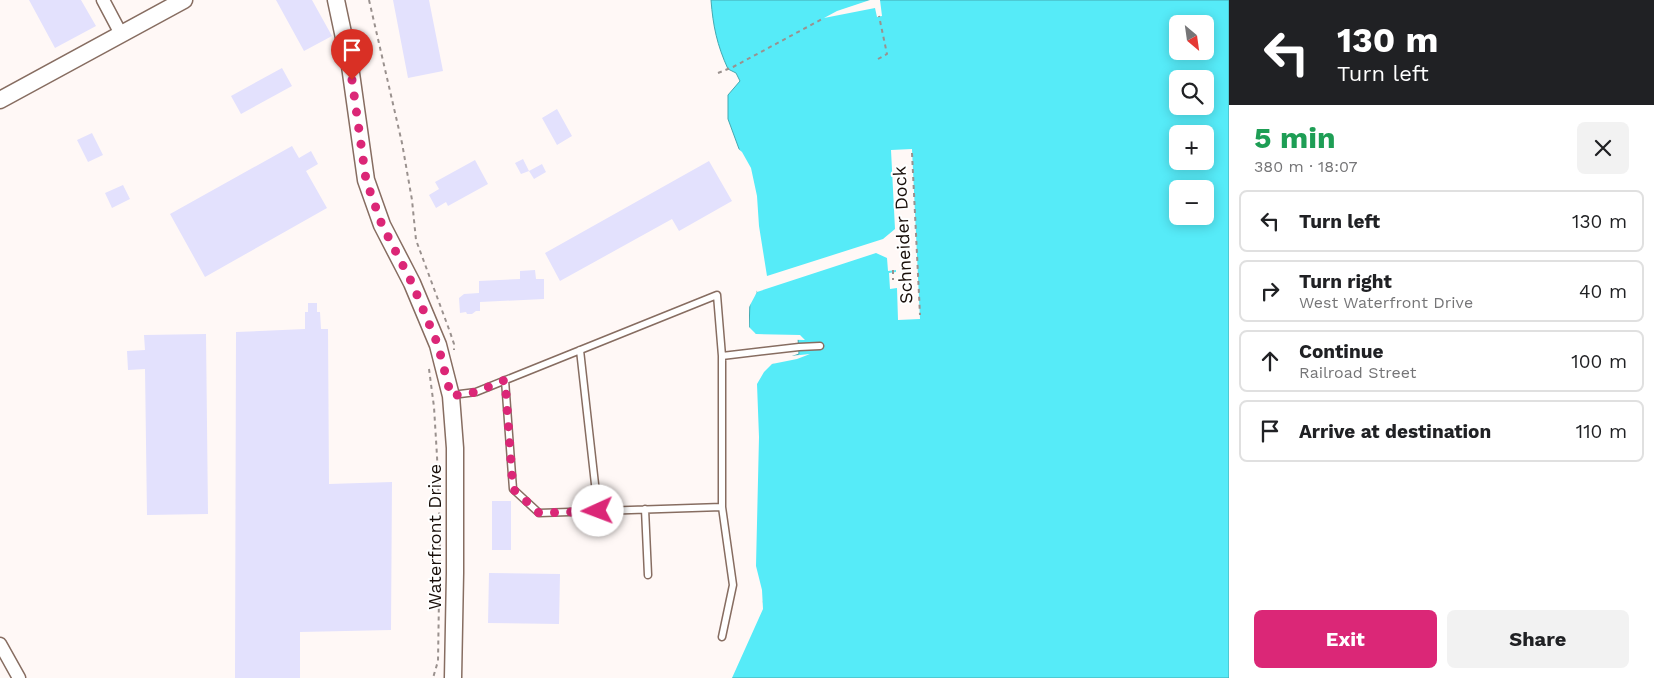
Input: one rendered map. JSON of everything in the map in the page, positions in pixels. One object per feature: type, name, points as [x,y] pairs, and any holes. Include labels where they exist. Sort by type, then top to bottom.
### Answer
[{"type":"street","points":[[103,0],[122,34]]},
{"type":"street","points":[[0,100],[184,0]]},
{"type":"street","name":"Waterfront Drive","points":[[336,0],[350,66],[366,180],[382,225],[412,283],[438,345],[451,396],[455,448],[453,678]]},
{"type":"street","points":[[0,644],[18,678]]},
{"type":"lane","points":[[451,396],[476,392],[717,295],[722,356],[722,507],[733,585],[722,637]]},
{"type":"lane","points":[[722,356],[820,346]]},
{"type":"lane","points":[[580,350],[598,511]]},
{"type":"lane","points":[[505,380],[513,489],[539,513],[722,507]]},
{"type":"lane","points":[[645,509],[648,575]]},
{"type":"path","points":[[878,59],[887,54],[880,16]]},
{"type":"path","points":[[718,73],[733,67],[824,18]]},
{"type":"path","name":"Schneider Dock","points":[[912,153],[920,315]]},
{"type":"path","points":[[893,270],[893,280]]},
{"type":"water","points":[[711,0],[1229,0],[1229,678],[728,678],[762,602],[753,576],[755,383],[759,368],[799,354],[798,338],[761,337],[749,331],[750,300],[757,292],[762,274],[749,176],[728,119],[728,95],[740,81],[736,73],[728,69],[714,27]]},
{"type":"pier","points":[[870,0],[880,0],[882,16],[877,17],[875,8],[824,18],[837,11]]},
{"type":"pier","points":[[735,146],[742,152],[751,168],[757,196],[759,226],[767,276],[883,239],[895,229],[891,150],[912,149],[920,319],[898,320],[897,288],[890,289],[889,273],[896,272],[896,270],[888,271],[887,258],[876,253],[757,292],[756,288],[760,274],[746,176]]},
{"type":"pier","points":[[757,292],[749,307],[749,327],[756,334],[800,335],[805,340],[761,339],[747,333],[747,299],[752,293]]},
{"type":"pier","points":[[810,354],[797,359],[772,364],[764,372],[757,384],[759,437],[756,566],[762,590],[763,609],[732,678],[726,678],[759,602],[750,576],[752,382],[757,367],[762,361]]},
{"type":"building","points":[[29,0],[81,0],[96,26],[55,48]]},
{"type":"building","points":[[276,0],[312,0],[332,36],[304,51]]},
{"type":"building","points":[[393,0],[429,0],[443,71],[408,78]]},
{"type":"building","points":[[282,68],[292,86],[241,114],[231,96]]},
{"type":"building","points":[[557,109],[572,136],[557,145],[542,118]]},
{"type":"building","points":[[92,133],[103,155],[88,162],[77,140]]},
{"type":"building","points":[[292,146],[299,158],[311,151],[318,164],[306,171],[327,208],[205,277],[170,214]]},
{"type":"building","points":[[523,159],[529,171],[521,174],[515,163]]},
{"type":"building","points":[[475,160],[488,184],[448,206],[446,202],[436,208],[429,195],[439,189],[435,182]]},
{"type":"building","points":[[709,161],[732,201],[679,231],[672,219],[560,281],[545,253]]},
{"type":"building","points":[[542,164],[546,172],[534,179],[529,171]]},
{"type":"building","points":[[123,185],[130,199],[112,208],[105,193]]},
{"type":"building","points":[[535,270],[536,279],[544,279],[544,299],[480,302],[480,311],[472,314],[460,313],[459,298],[464,294],[479,293],[479,281],[520,279],[520,271]]},
{"type":"building","points":[[308,303],[317,303],[317,312],[320,312],[321,329],[328,329],[329,484],[392,482],[391,630],[300,632],[300,678],[235,678],[236,332],[305,329],[305,312],[308,312]]},
{"type":"building","points":[[206,334],[208,514],[147,515],[145,369],[128,370],[127,351],[145,350],[144,335]]},
{"type":"building","points":[[492,501],[511,501],[511,550],[492,550]]},
{"type":"building","points":[[489,573],[560,574],[559,624],[488,623]]},
{"type":"route","points":[[352,80],[366,180],[382,225],[412,283],[438,345],[451,396],[476,392],[505,380],[513,489],[539,513],[598,511]]}]
